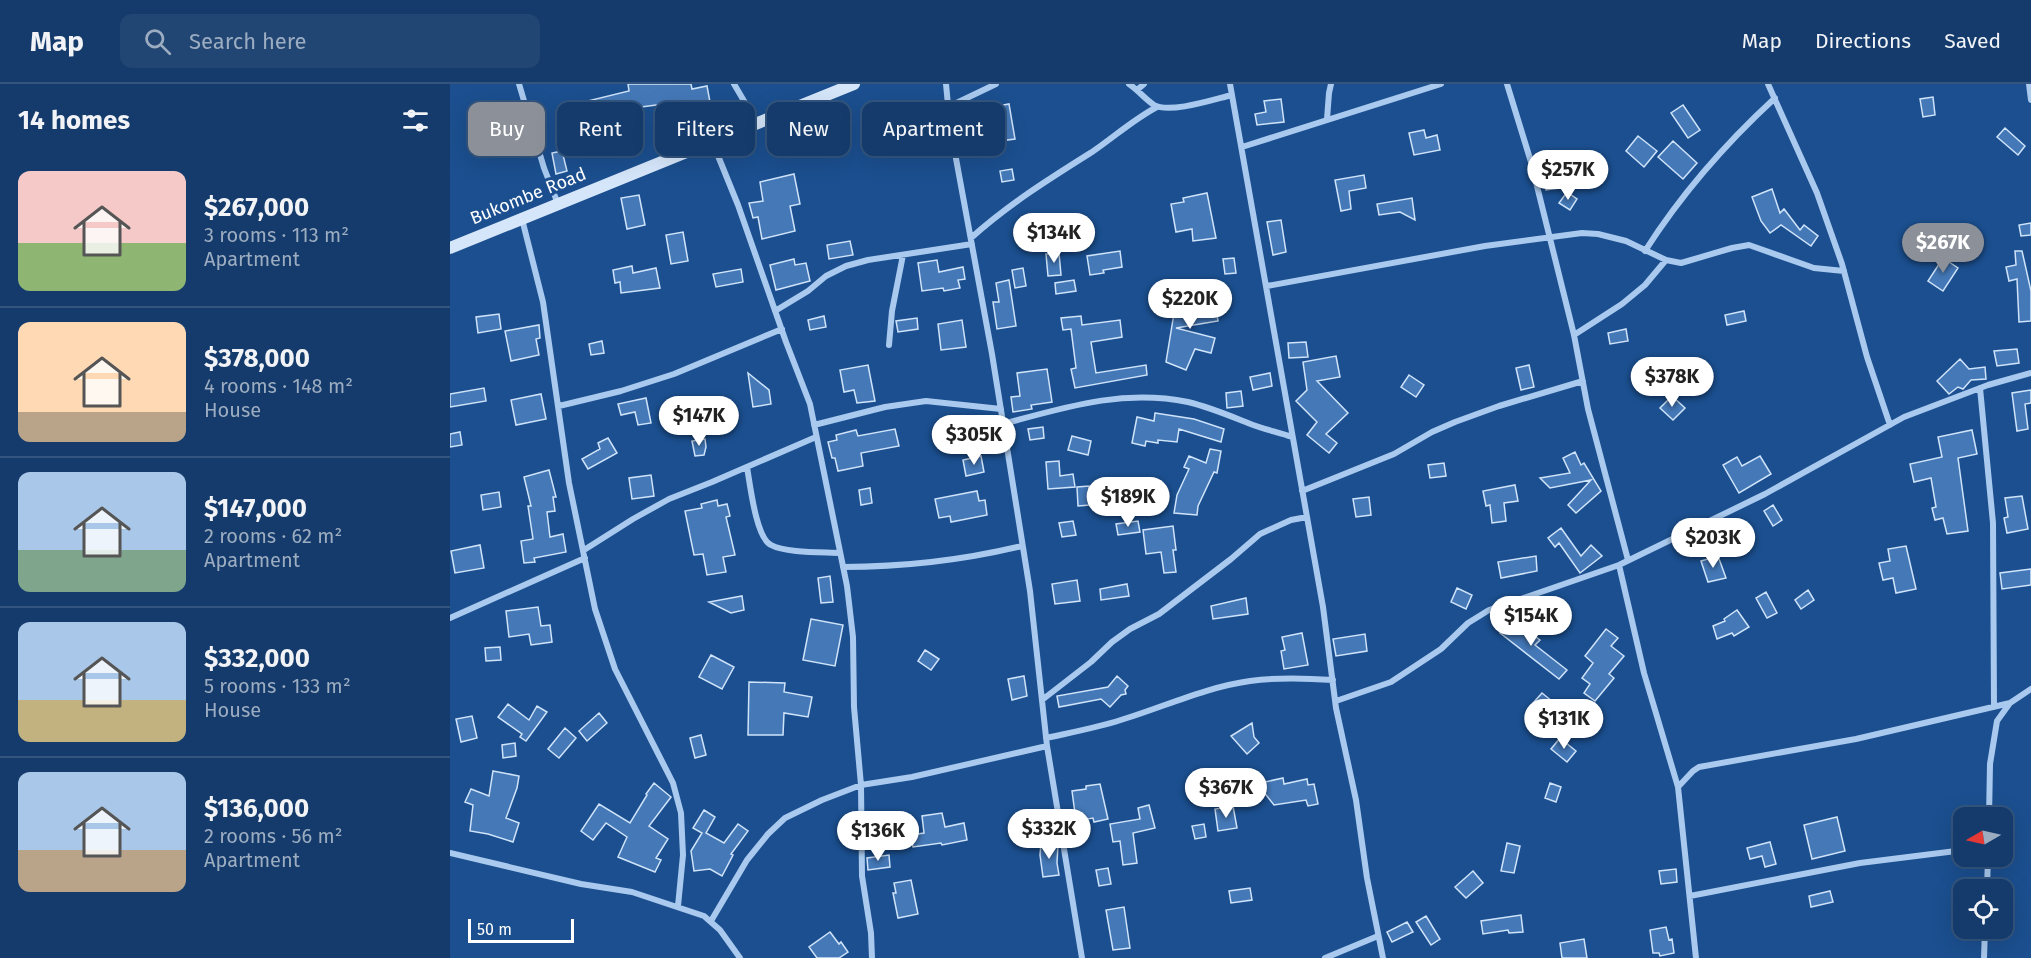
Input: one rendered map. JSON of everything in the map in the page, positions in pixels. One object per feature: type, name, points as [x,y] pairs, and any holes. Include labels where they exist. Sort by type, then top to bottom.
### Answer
[{"type":"main road","name":"Bukombe Road","points":[[757,123],[854,84]]},
{"type":"main road","name":"Bukombe Road","points":[[450,248],[675,156]]},
{"type":"street","points":[[519,84],[544,168],[558,204]]},
{"type":"street","points":[[734,84],[757,123]]},
{"type":"street","points":[[946,84],[948,102]]},
{"type":"street","points":[[958,102],[996,84]]},
{"type":"street","points":[[1129,84],[1157,107]]},
{"type":"street","points":[[1137,90],[1144,84]]},
{"type":"street","points":[[1230,84],[1323,607],[1336,701],[1356,800],[1383,958]]},
{"type":"street","points":[[1327,119],[1331,84]]},
{"type":"street","points":[[1242,147],[1441,84]]},
{"type":"street","points":[[1507,84],[1531,162],[1574,335],[1588,409],[1628,560]]},
{"type":"street","points":[[1768,84],[1817,193],[1844,271],[1867,357],[1890,425]]},
{"type":"street","points":[[2029,84],[2031,100]]},
{"type":"street","points":[[775,310],[808,291],[826,276],[846,266],[971,241],[1021,197],[1091,153],[1157,107],[1168,108],[1232,95]]},
{"type":"street","points":[[1646,250],[1668,214],[1718,154],[1775,98]]},
{"type":"street","points":[[718,156],[810,404],[843,567],[854,637],[854,707],[861,785],[862,876],[871,933],[872,958]]},
{"type":"street","points":[[956,156],[1030,591],[1047,746],[1082,958]]},
{"type":"street","points":[[522,219],[543,302],[569,483],[595,609],[615,669],[673,783],[681,813],[683,855],[678,906]]},
{"type":"street","points":[[1267,286],[1549,236],[1582,233],[1626,240],[1666,260],[1681,263],[1749,245],[1814,268],[1844,271]]},
{"type":"street","points":[[889,345],[892,311],[903,255]]},
{"type":"street","points":[[1574,335],[1637,292],[1666,260]]},
{"type":"street","points":[[559,406],[621,391],[674,374],[782,329]]},
{"type":"street","points":[[1336,701],[1391,682],[1441,649],[1467,623],[1490,610],[1618,565],[1765,494],[1904,417],[1980,388],[2031,373]]},
{"type":"street","points":[[1302,491],[1385,459],[1432,432],[1455,422],[1582,381]]},
{"type":"street","points":[[1980,388],[1993,523],[1994,707]]},
{"type":"street","points":[[1003,424],[1078,404],[1112,398],[1164,399],[1225,413],[1250,424],[1292,436]]},
{"type":"street","points":[[814,425],[885,407],[926,401],[1001,409]]},
{"type":"street","points":[[450,618],[584,554],[633,519],[669,499],[816,437]]},
{"type":"street","points":[[747,467],[756,514],[764,538],[770,545],[783,549],[840,553]]},
{"type":"street","points":[[1042,700],[1091,662],[1112,642],[1130,629],[1159,614],[1260,534],[1291,520],[1307,517]]},
{"type":"street","points":[[843,567],[969,558],[1022,546]]},
{"type":"street","points":[[1618,565],[1644,673],[1678,787],[1696,958]]},
{"type":"street","points":[[1047,738],[1102,726],[1168,703],[1248,681],[1295,678],[1333,680]]},
{"type":"street","points":[[1678,787],[1699,767],[1845,741],[1994,707],[2010,703],[2031,690]]},
{"type":"street","points":[[1989,807],[1990,764],[1997,721],[2010,703]]},
{"type":"street","points":[[711,921],[727,891],[768,834],[785,818],[861,785],[912,777],[1047,746]]},
{"type":"street","points":[[1690,896],[1860,863],[1953,851]]},
{"type":"street","points":[[450,853],[581,884],[632,892],[678,906],[711,921],[740,958]]},
{"type":"street","points":[[1325,958],[1378,936]]},
{"type":"street","points":[[1984,958],[1985,939]]},
{"type":"building","points":[[628,84],[691,84],[692,89],[707,86],[710,102],[655,102],[655,105],[643,107],[643,102],[584,102],[629,91]]},
{"type":"building","points":[[1933,97],[1935,115],[1923,117],[1920,99]]},
{"type":"building","points":[[1281,99],[1284,122],[1257,125],[1255,114],[1266,112],[1264,101]]},
{"type":"building","points":[[1009,104],[1015,139],[1005,140],[1005,105]]},
{"type":"building","points":[[1683,105],[1700,130],[1688,138],[1671,113]]},
{"type":"building","points":[[2005,128],[2025,146],[2018,155],[1997,137]]},
{"type":"building","points":[[1424,130],[1426,138],[1437,135],[1440,150],[1414,155],[1409,133]]},
{"type":"building","points":[[1638,136],[1657,151],[1644,167],[1626,151]]},
{"type":"building","points":[[1673,141],[1697,163],[1683,179],[1658,157]]},
{"type":"building","points":[[557,152],[557,156],[563,156],[567,171],[556,174],[552,153]]},
{"type":"building","points":[[1555,162],[1559,188],[1546,190],[1542,164]]},
{"type":"building","points":[[1012,169],[1014,180],[1002,182],[1000,171]]},
{"type":"building","points":[[794,174],[800,204],[790,206],[795,231],[762,239],[758,217],[753,218],[749,203],[763,201],[760,182]]},
{"type":"building","points":[[1364,175],[1366,188],[1349,191],[1351,209],[1341,211],[1335,180]]},
{"type":"building","points":[[1772,189],[1780,213],[1784,209],[1800,230],[1804,225],[1818,236],[1811,246],[1781,225],[1770,233],[1761,221],[1752,197]]},
{"type":"building","points":[[1567,192],[1577,199],[1570,210],[1559,203]]},
{"type":"building","points":[[1207,193],[1216,238],[1193,241],[1192,229],[1176,232],[1171,204],[1184,202],[1183,198]]},
{"type":"building","points":[[639,195],[645,225],[627,229],[621,198]]},
{"type":"building","points":[[1412,198],[1415,220],[1400,212],[1379,215],[1377,204]]},
{"type":"building","points":[[1281,220],[1286,252],[1273,255],[1267,222]]},
{"type":"building","points":[[2031,223],[2031,235],[2021,236],[2019,225]]},
{"type":"building","points":[[683,232],[688,261],[671,264],[666,235]]},
{"type":"building","points":[[1925,233],[1938,241],[1929,254],[1917,245]]},
{"type":"building","points":[[850,241],[853,255],[829,259],[827,245]]},
{"type":"building","points":[[1120,251],[1122,267],[1090,275],[1087,256]]},
{"type":"building","points":[[2015,251],[2022,251],[2031,291],[2031,321],[2019,322],[2017,279],[2009,281],[2006,267],[2016,265]]},
{"type":"building","points":[[1059,253],[1061,275],[1048,276],[1046,254]]},
{"type":"building","points":[[1234,258],[1236,273],[1225,274],[1223,259]]},
{"type":"building","points":[[1943,258],[1958,268],[1943,291],[1928,281]]},
{"type":"building","points":[[794,259],[795,265],[806,263],[810,281],[776,290],[770,265]]},
{"type":"building","points":[[937,260],[939,272],[963,267],[965,279],[958,280],[960,288],[922,291],[918,263]]},
{"type":"building","points":[[632,266],[633,273],[656,268],[660,288],[621,293],[620,282],[615,283],[613,270]]},
{"type":"building","points":[[1023,268],[1026,286],[1015,288],[1012,270]]},
{"type":"building","points":[[741,269],[743,282],[716,287],[713,274]]},
{"type":"building","points":[[1009,280],[1016,326],[997,329],[993,302],[999,302],[996,283]]},
{"type":"building","points":[[1074,280],[1076,291],[1056,294],[1055,283]]},
{"type":"building","points":[[1177,295],[1209,300],[1209,302],[1215,301],[1218,321],[1176,328],[1215,338],[1211,353],[1195,349],[1186,370],[1166,362]]},
{"type":"building","points":[[1744,311],[1746,321],[1727,325],[1725,315]]},
{"type":"building","points":[[499,314],[501,329],[478,333],[476,317]]},
{"type":"building","points":[[824,316],[826,327],[810,330],[808,320]]},
{"type":"building","points":[[1081,316],[1082,325],[1120,320],[1122,337],[1091,342],[1096,373],[1146,365],[1147,375],[1075,388],[1071,369],[1076,368],[1071,329],[1063,330],[1061,318]]},
{"type":"building","points":[[917,318],[918,329],[898,332],[896,321]]},
{"type":"building","points":[[962,320],[966,347],[941,350],[938,324]]},
{"type":"building","points":[[539,325],[540,338],[536,339],[539,355],[511,361],[505,331]]},
{"type":"building","points":[[1626,329],[1628,341],[1610,344],[1608,333]]},
{"type":"building","points":[[602,341],[604,353],[591,355],[589,344]]},
{"type":"building","points":[[1306,342],[1308,357],[1289,358],[1288,343]]},
{"type":"building","points":[[2017,349],[2019,363],[1997,366],[1994,351]]},
{"type":"building","points":[[1336,356],[1340,377],[1317,381],[1348,413],[1326,434],[1337,443],[1329,453],[1307,435],[1317,422],[1296,401],[1307,390],[1303,362]]},
{"type":"building","points":[[1960,359],[1969,369],[1985,367],[1986,379],[1971,380],[1963,389],[1958,387],[1949,394],[1937,381]]},
{"type":"building","points":[[868,365],[875,401],[857,403],[854,390],[844,392],[840,370]]},
{"type":"building","points":[[1529,365],[1534,387],[1521,390],[1516,368]]},
{"type":"building","points":[[1047,369],[1052,402],[1031,405],[1032,409],[1013,412],[1011,397],[1020,396],[1017,373]]},
{"type":"building","points":[[748,373],[769,390],[771,404],[753,407]]},
{"type":"building","points":[[1270,373],[1272,386],[1253,390],[1250,377]]},
{"type":"building","points":[[1409,375],[1424,385],[1416,397],[1401,387]]},
{"type":"building","points":[[484,388],[486,401],[450,407],[450,394]]},
{"type":"building","points":[[2031,390],[2031,403],[2025,404],[2028,429],[2017,431],[2012,393]]},
{"type":"building","points":[[1241,391],[1243,406],[1227,408],[1226,393]]},
{"type":"building","points":[[541,394],[546,419],[516,425],[511,400]]},
{"type":"building","points":[[1672,396],[1685,408],[1673,420],[1660,408]]},
{"type":"building","points":[[646,398],[651,423],[638,425],[635,412],[621,415],[618,404]]},
{"type":"building","points":[[1155,413],[1194,419],[1224,429],[1221,442],[1179,429],[1177,442],[1146,441],[1145,446],[1132,443],[1137,417],[1154,421]]},
{"type":"building","points":[[1043,427],[1044,438],[1030,440],[1028,429]]},
{"type":"building","points":[[895,429],[899,446],[861,453],[863,466],[838,471],[828,442],[837,440],[836,435],[856,430],[858,436]]},
{"type":"building","points":[[1972,430],[1977,454],[1958,458],[1968,531],[1947,534],[1943,518],[1935,520],[1932,508],[1936,507],[1931,478],[1914,482],[1910,464],[1942,457],[1938,437]]},
{"type":"building","points":[[460,432],[462,445],[450,447],[450,434]]},
{"type":"building","points":[[1072,436],[1091,441],[1088,455],[1068,450]]},
{"type":"building","points":[[608,438],[617,453],[588,469],[582,459],[600,449],[598,443]]},
{"type":"building","points":[[705,439],[704,455],[695,456],[692,441]]},
{"type":"building","points":[[1210,449],[1221,451],[1217,473],[1214,472],[1198,506],[1197,515],[1174,513],[1177,495],[1189,469],[1184,467],[1189,456],[1206,463]]},
{"type":"building","points":[[1575,452],[1581,465],[1584,463],[1601,491],[1576,513],[1568,505],[1591,480],[1550,488],[1540,478],[1570,473],[1563,458]]},
{"type":"building","points":[[981,456],[984,472],[966,476],[963,460]]},
{"type":"building","points":[[1760,456],[1771,474],[1739,493],[1723,465],[1737,457],[1742,466]]},
{"type":"building","points":[[1059,461],[1060,476],[1073,474],[1075,487],[1048,489],[1046,462]]},
{"type":"building","points":[[1444,463],[1446,476],[1430,478],[1428,465]]},
{"type":"building","points":[[549,470],[556,497],[553,497],[555,511],[547,512],[550,537],[563,534],[566,552],[534,558],[535,562],[524,563],[521,541],[533,539],[528,506],[531,506],[524,477]]},
{"type":"building","points":[[651,475],[654,496],[632,499],[629,478]]},
{"type":"building","points":[[1515,485],[1518,501],[1504,503],[1506,521],[1492,523],[1490,505],[1486,506],[1483,491]]},
{"type":"building","points":[[1089,486],[1090,505],[1078,506],[1077,487]]},
{"type":"building","points":[[870,488],[872,503],[861,505],[859,490]]},
{"type":"building","points":[[977,491],[979,501],[985,500],[987,515],[951,522],[950,516],[939,518],[935,499]]},
{"type":"building","points":[[499,492],[501,507],[483,510],[481,495]]},
{"type":"building","points":[[2022,496],[2028,529],[2007,533],[2004,518],[2008,517],[2005,498]]},
{"type":"building","points":[[1369,497],[1371,515],[1356,517],[1353,499]]},
{"type":"building","points":[[717,500],[718,506],[727,504],[730,516],[726,517],[735,555],[723,557],[726,572],[707,575],[703,554],[694,555],[685,511],[702,508],[701,504]]},
{"type":"building","points":[[1773,505],[1782,520],[1773,526],[1764,511]]},
{"type":"building","points":[[1073,521],[1076,535],[1062,537],[1059,523]]},
{"type":"building","points":[[1138,521],[1140,532],[1118,535],[1116,524]]},
{"type":"building","points":[[1173,526],[1176,572],[1164,573],[1161,552],[1146,554],[1143,530]]},
{"type":"building","points":[[1561,528],[1581,556],[1591,545],[1602,556],[1580,573],[1559,543],[1555,547],[1548,538]]},
{"type":"building","points":[[480,545],[484,568],[455,573],[451,551]]},
{"type":"building","points":[[1906,546],[1916,589],[1896,593],[1893,578],[1883,580],[1879,563],[1890,561],[1888,549]]},
{"type":"building","points":[[1536,556],[1537,571],[1501,578],[1498,562]]},
{"type":"building","points":[[1718,556],[1726,578],[1708,582],[1701,561]]},
{"type":"building","points":[[2031,569],[2031,585],[2002,589],[2000,573]]},
{"type":"building","points":[[830,576],[833,602],[821,603],[818,578]]},
{"type":"building","points":[[1077,580],[1080,601],[1055,604],[1052,584]]},
{"type":"building","points":[[1127,584],[1129,596],[1101,600],[1100,589]]},
{"type":"building","points":[[1457,588],[1472,595],[1466,609],[1451,602]]},
{"type":"building","points":[[1808,590],[1814,600],[1801,609],[1795,600]]},
{"type":"building","points":[[1766,592],[1777,613],[1767,618],[1756,598]]},
{"type":"building","points":[[742,596],[744,610],[731,613],[709,602]]},
{"type":"building","points":[[1246,598],[1248,614],[1213,619],[1211,606]]},
{"type":"building","points":[[538,607],[541,626],[550,625],[552,642],[531,645],[529,634],[509,637],[506,611]]},
{"type":"building","points":[[1737,610],[1749,627],[1734,636],[1732,633],[1717,639],[1713,626],[1725,621],[1724,619]]},
{"type":"building","points":[[1513,618],[1540,640],[1535,645],[1567,670],[1559,679],[1500,633]]},
{"type":"building","points":[[811,619],[843,625],[835,666],[803,660]]},
{"type":"building","points":[[1606,629],[1618,638],[1611,646],[1624,656],[1609,674],[1614,678],[1595,701],[1584,693],[1590,684],[1582,678],[1593,663],[1585,656]]},
{"type":"building","points":[[1302,633],[1308,665],[1284,669],[1281,651],[1285,650],[1282,637]]},
{"type":"building","points":[[1365,634],[1367,651],[1336,656],[1333,639]]},
{"type":"building","points":[[500,647],[501,660],[486,661],[485,648]]},
{"type":"building","points":[[925,650],[939,659],[931,670],[918,661]]},
{"type":"building","points":[[711,655],[734,667],[722,689],[699,677]]},
{"type":"building","points":[[1024,676],[1027,696],[1012,700],[1008,679]]},
{"type":"building","points":[[1117,676],[1128,686],[1125,690],[1126,694],[1121,695],[1110,707],[1101,699],[1059,707],[1057,696],[1108,687]]},
{"type":"building","points":[[749,682],[785,683],[784,692],[812,697],[808,717],[784,713],[783,735],[748,735]]},
{"type":"building","points":[[1542,693],[1558,706],[1551,715],[1534,702]]},
{"type":"building","points":[[508,704],[529,720],[537,706],[547,712],[526,741],[520,737],[522,734],[498,717]]},
{"type":"building","points":[[599,713],[607,723],[587,741],[579,731]]},
{"type":"building","points":[[472,716],[477,738],[461,742],[456,719]]},
{"type":"building","points":[[1252,723],[1254,737],[1259,743],[1247,754],[1231,736]]},
{"type":"building","points":[[565,728],[576,738],[559,758],[548,749]]},
{"type":"building","points":[[701,735],[706,755],[695,758],[690,738]]},
{"type":"building","points":[[1560,738],[1576,751],[1567,762],[1551,749]]},
{"type":"building","points":[[515,743],[516,756],[503,758],[502,745]]},
{"type":"building","points":[[493,771],[519,776],[506,818],[519,823],[513,842],[470,831],[473,805],[465,802],[471,789],[489,796]]},
{"type":"building","points":[[1257,772],[1265,782],[1283,778],[1284,784],[1307,779],[1308,785],[1314,784],[1318,804],[1308,806],[1306,800],[1274,805],[1260,787],[1230,795],[1228,784],[1248,779]]},
{"type":"building","points":[[654,783],[671,797],[649,826],[668,839],[656,858],[661,860],[655,872],[618,857],[627,837],[606,823],[593,840],[581,831],[599,804],[630,823]]},
{"type":"building","points":[[1550,783],[1561,787],[1556,802],[1545,798]]},
{"type":"building","points":[[1100,784],[1108,819],[1094,822],[1093,818],[1076,821],[1072,791]]},
{"type":"building","points":[[1149,805],[1155,828],[1133,833],[1137,863],[1123,865],[1120,841],[1113,842],[1110,824],[1140,819],[1138,808]]},
{"type":"building","points":[[1233,806],[1237,828],[1218,831],[1215,809]]},
{"type":"building","points":[[704,810],[715,817],[706,833],[724,843],[738,824],[748,831],[731,854],[733,855],[722,876],[710,869],[694,871],[691,851],[702,833],[693,828]]},
{"type":"building","points":[[942,813],[945,827],[964,823],[967,840],[913,847],[911,835],[924,833],[922,816]]},
{"type":"building","points":[[1837,817],[1845,851],[1812,859],[1804,825]]},
{"type":"building","points":[[1204,824],[1206,837],[1195,839],[1192,826]]},
{"type":"building","points":[[1770,842],[1776,864],[1765,867],[1762,856],[1750,859],[1747,848]]},
{"type":"building","points":[[1041,843],[1058,845],[1059,875],[1043,877]]},
{"type":"building","points":[[1507,843],[1520,846],[1514,873],[1501,871]]},
{"type":"building","points":[[889,855],[890,867],[868,870],[867,858]]},
{"type":"building","points":[[1108,868],[1111,884],[1099,886],[1096,870]]},
{"type":"building","points":[[1676,869],[1677,882],[1661,884],[1659,871]]},
{"type":"building","points":[[1473,871],[1483,883],[1466,898],[1455,887]]},
{"type":"building","points":[[911,880],[918,914],[898,918],[893,893],[896,893],[894,883]]},
{"type":"building","points":[[1250,888],[1252,900],[1231,903],[1229,891]]},
{"type":"building","points":[[1830,891],[1833,902],[1811,907],[1809,896]]},
{"type":"building","points":[[1124,907],[1130,948],[1113,950],[1106,910]]},
{"type":"building","points":[[1521,915],[1523,932],[1509,933],[1508,930],[1483,934],[1481,921]]},
{"type":"building","points":[[1426,916],[1440,939],[1431,945],[1416,922]]},
{"type":"building","points":[[1407,922],[1413,932],[1392,942],[1387,932]]},
{"type":"building","points":[[1666,927],[1669,940],[1672,939],[1674,953],[1660,956],[1659,953],[1653,953],[1650,930]]},
{"type":"building","points":[[830,932],[848,952],[839,958],[817,958],[809,947]]},
{"type":"building","points":[[1584,939],[1587,958],[1562,958],[1560,943]]}]
